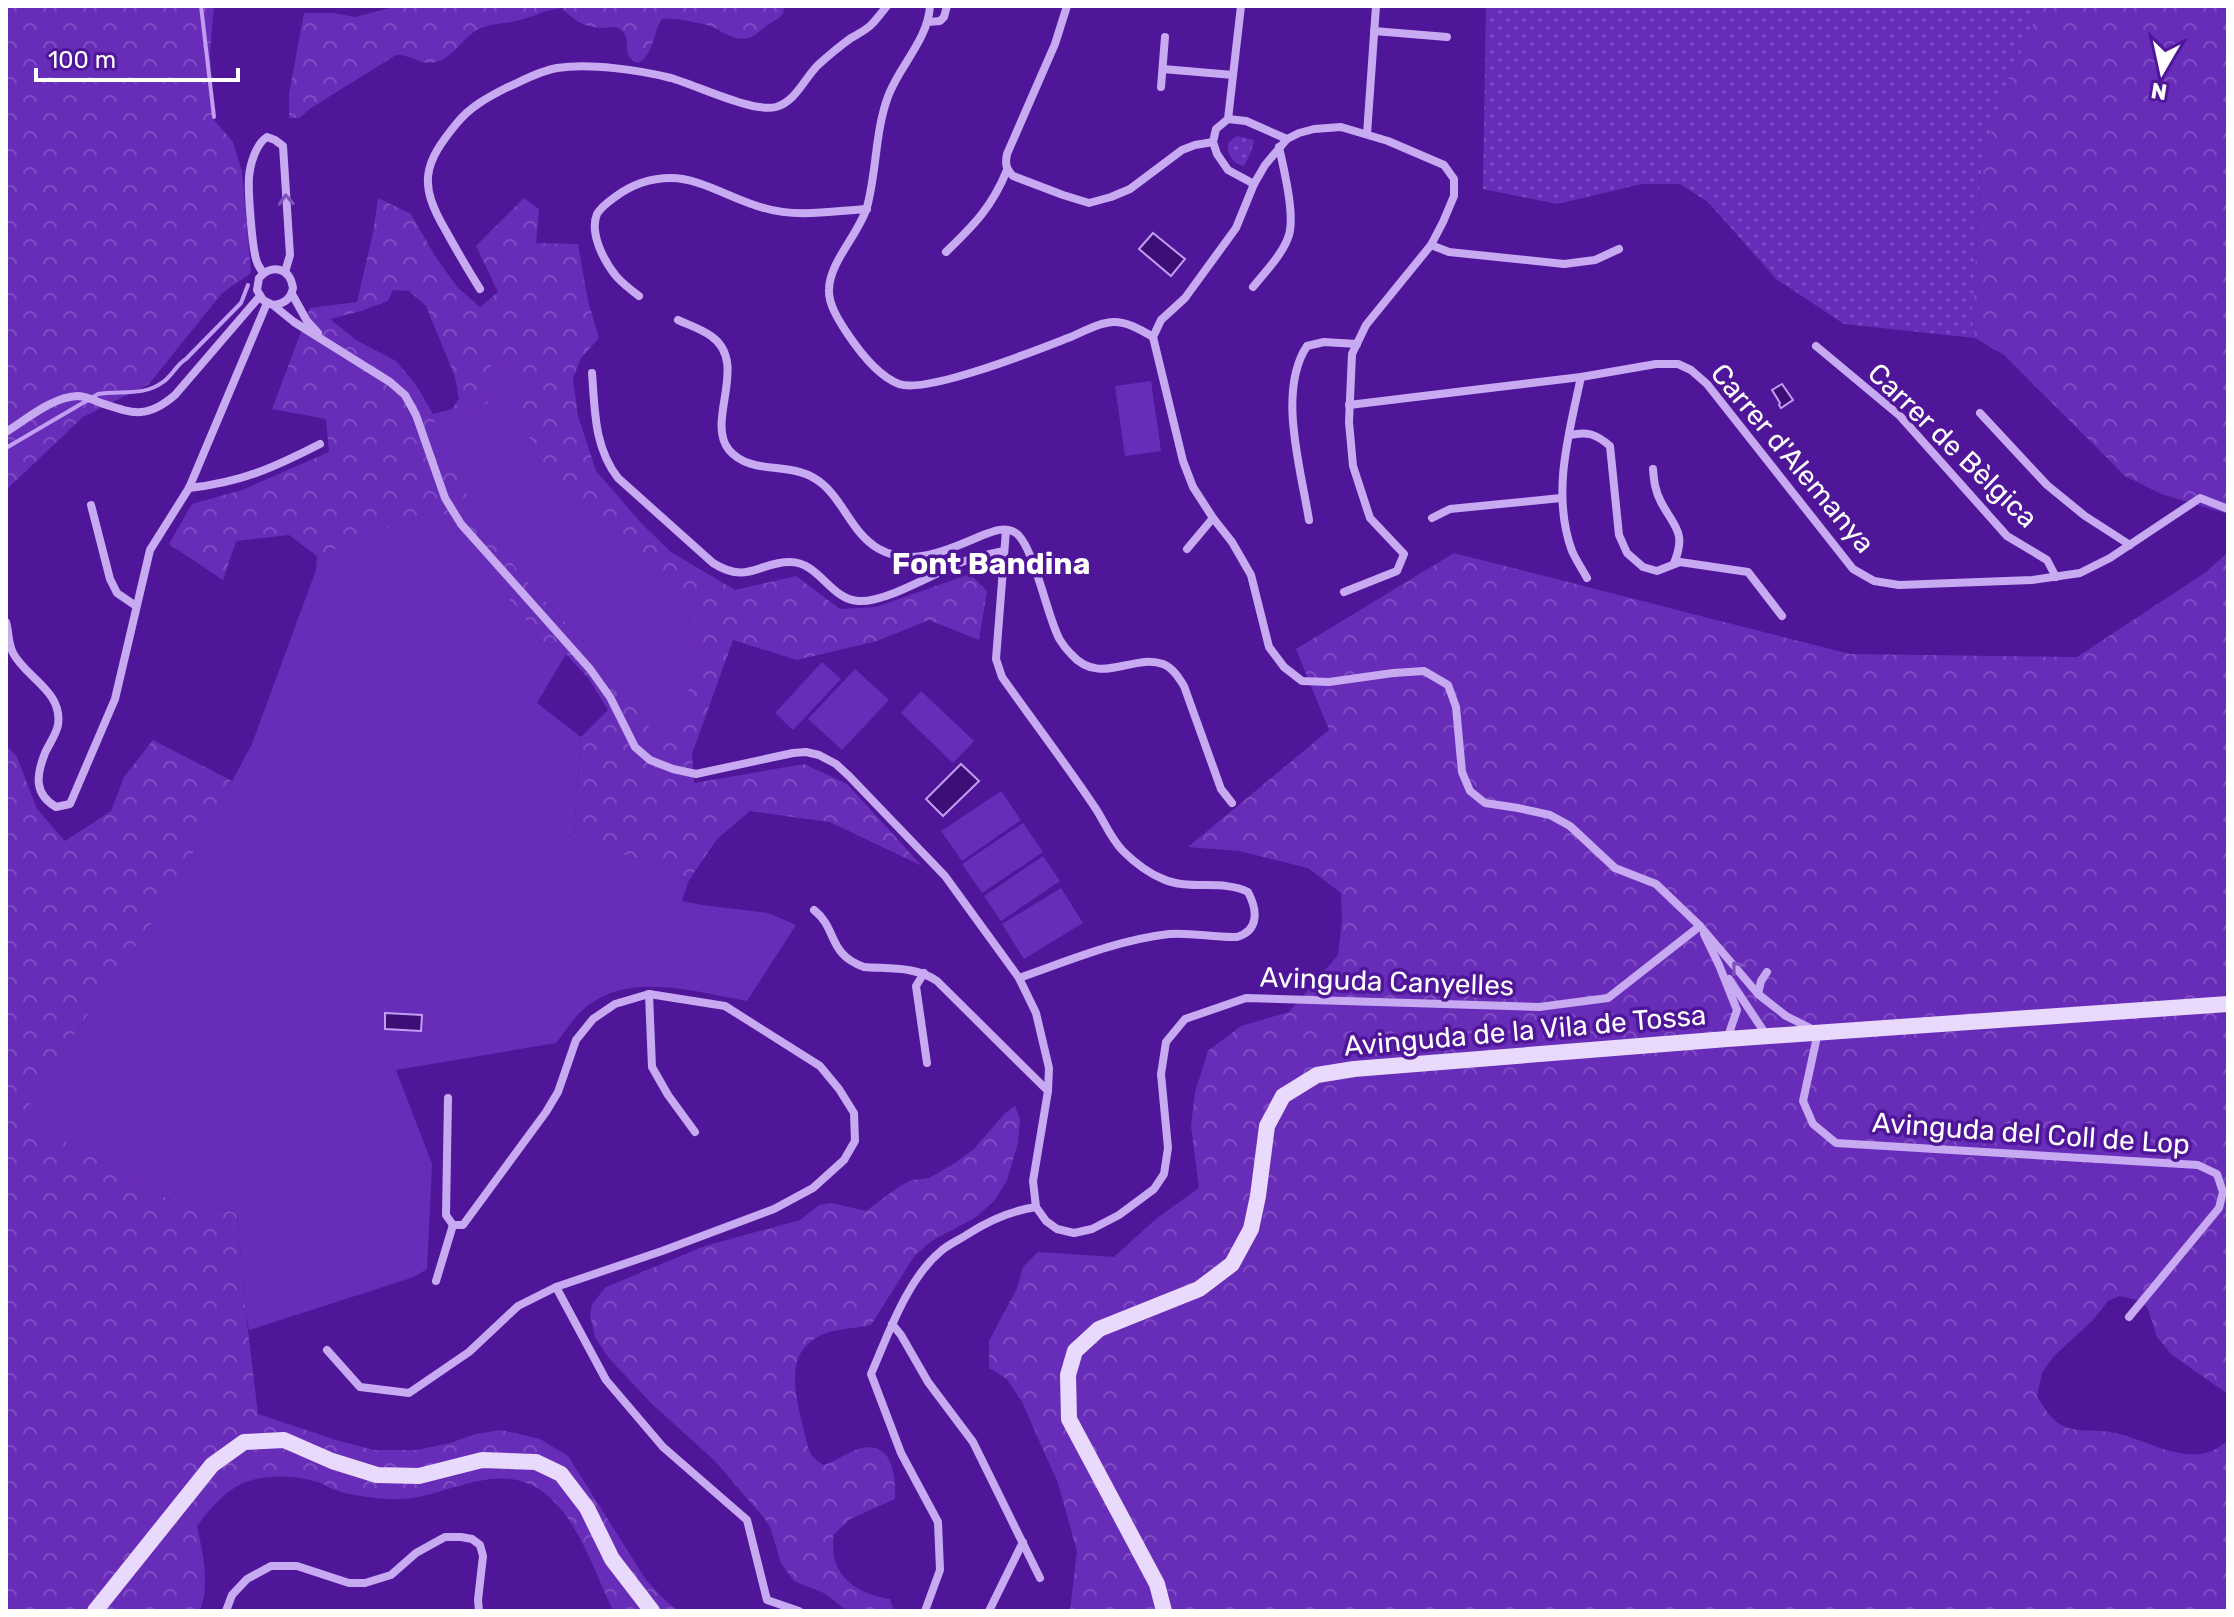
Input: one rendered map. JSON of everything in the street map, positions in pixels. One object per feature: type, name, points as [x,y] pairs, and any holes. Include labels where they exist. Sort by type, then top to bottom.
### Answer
[{"type":"main road","name":"Avinguda de la Vila de Tossa","points":[[1164,1611],[1157,1584],[1069,1419],[1068,1375],[1075,1351],[1099,1329],[1199,1289],[1232,1264],[1251,1229],[1267,1126],[1283,1096],[1317,1075],[1354,1069],[1727,1039],[2228,1004]]},
{"type":"main road","points":[[95,1611],[212,1465],[244,1442],[284,1440],[332,1461],[377,1475],[419,1476],[482,1460],[536,1462],[561,1474],[587,1508],[612,1559],[652,1611]]},
{"type":"street","points":[[480,289],[433,210],[427,182],[441,142],[476,104],[547,70],[585,67],[672,78],[716,94],[771,108],[788,101],[818,65],[870,26],[887,6]]},
{"type":"street","points":[[930,6],[928,22],[890,93],[883,115],[867,209],[830,282],[829,298],[848,335],[865,357],[895,382],[913,385],[942,380],[1026,355],[1113,322],[1136,327],[1153,337]]},
{"type":"street","points":[[928,22],[940,21],[947,6]]},
{"type":"street","points":[[1067,6],[1055,44],[1007,154],[1007,170],[1019,179],[1089,203],[1130,189],[1182,150],[1213,142]]},
{"type":"street","points":[[1241,6],[1228,119],[1216,129],[1213,142],[1228,170],[1254,184]]},
{"type":"street","points":[[1367,134],[1376,6]]},
{"type":"street","points":[[1374,31],[1447,37]]},
{"type":"street","points":[[1161,87],[1165,37]]},
{"type":"street","points":[[1163,69],[1233,75]]},
{"type":"street","points":[[1228,119],[1246,121],[1287,139]]},
{"type":"street","points":[[1344,592],[1397,571],[1404,554],[1370,518],[1353,466],[1349,405],[1352,354],[1366,325],[1431,245],[1454,196],[1454,179],[1444,165],[1388,141],[1341,127],[1299,133],[1279,147],[1254,184],[1236,228],[1185,298],[1161,320],[1153,337],[1183,461],[1193,487],[1251,575],[1269,647],[1284,667],[1302,681],[1329,682],[1424,671],[1448,685],[1456,707],[1462,772],[1470,791],[1485,803],[1550,815],[1570,826],[1615,868],[1656,884],[1700,926],[1758,994],[1786,1016],[1818,1032]]},
{"type":"street","points":[[263,273],[254,250],[249,176],[257,149],[267,137],[283,146],[290,255],[285,272]]},
{"type":"street","points":[[1253,287],[1284,246],[1289,234],[1287,183],[1279,147]]},
{"type":"street","points":[[946,252],[984,213],[1007,170]]},
{"type":"street","points":[[639,296],[617,277],[595,234],[595,224],[603,207],[633,186],[646,181],[683,179],[749,204],[786,213],[867,209]]},
{"type":"street","points":[[1431,245],[1449,252],[1564,264],[1595,260],[1619,249]]},
{"type":"street","points":[[325,341],[307,321],[292,294],[293,282],[285,272],[274,269],[263,273],[257,284],[267,301],[294,322],[390,382],[405,395],[416,415],[445,498],[461,524],[590,669],[610,697],[635,747],[650,760],[696,774],[793,753],[819,755],[836,764],[945,876],[1019,978],[1036,1013],[1049,1068],[1033,1181],[1036,1207],[1015,1210],[993,1219],[942,1250],[928,1263],[892,1324],[871,1374],[901,1453],[938,1522],[940,1570],[925,1611]]},
{"type":"street","points":[[267,301],[281,304],[292,294]]},
{"type":"street","points":[[6,432],[60,400],[80,396],[142,413],[159,409],[267,301]]},
{"type":"street","points":[[6,622],[13,654],[46,689],[56,705],[58,724],[44,754],[38,780],[40,793],[56,807],[70,804],[115,699],[150,550],[189,488],[267,301]]},
{"type":"street","points":[[678,320],[714,337],[724,352],[727,372],[722,435],[728,449],[738,458],[751,465],[792,470],[814,477],[833,495],[875,548],[894,556],[922,557],[994,531],[1014,531],[1020,535],[1055,630],[1074,658],[1099,669],[1163,664],[1175,673],[1184,686],[1221,789],[1232,803]]},
{"type":"street","points":[[1309,520],[1292,403],[1298,359],[1307,346],[1324,342],[1357,344]]},
{"type":"street","name":"Carrer de Bèlgica","points":[[1816,346],[1900,416],[2007,536],[2047,560],[2056,577]]},
{"type":"street","name":"Carrer d'Alemanya","points":[[1349,405],[1581,377],[1656,364],[1678,364],[1691,370],[1707,384],[1853,569],[1874,581],[1899,585],[2032,580],[2080,573],[2130,545],[2200,498],[2228,509]]},
{"type":"street","points":[[592,373],[596,425],[601,450],[608,464],[618,478],[723,569],[742,574],[788,562],[801,564],[846,599],[861,602],[880,598],[962,562],[1004,551]]},
{"type":"street","points":[[1581,377],[1561,498],[1573,553],[1587,578]]},
{"type":"street","points":[[1980,413],[2047,485],[2085,516],[2130,545]]},
{"type":"street","points":[[1570,435],[1584,432],[1599,436],[1610,446],[1619,535],[1627,553],[1643,567],[1657,571],[1680,562],[1748,572],[1782,616]]},
{"type":"street","points":[[189,488],[222,484],[270,469],[320,444]]},
{"type":"street","points":[[1653,469],[1660,501],[1679,531],[1674,563]]},
{"type":"street","points":[[1432,518],[1450,509],[1561,498]]},
{"type":"street","points":[[91,505],[110,579],[117,593],[136,606]]},
{"type":"street","points":[[1187,549],[1213,518]]},
{"type":"street","points":[[1006,530],[996,659],[1002,677],[1098,811],[1115,842],[1138,864],[1178,884],[1237,887],[1248,892],[1256,913],[1245,935],[1190,933],[1123,943],[1019,978]]},
{"type":"street","points":[[814,910],[825,920],[839,952],[856,964],[924,973],[937,981],[1048,1091]]},
{"type":"street","points":[[1700,926],[1737,1010],[1727,1039]]},
{"type":"street","name":"Avinguda Canyelles","points":[[1036,1207],[1046,1221],[1057,1229],[1074,1233],[1092,1229],[1119,1215],[1154,1189],[1164,1174],[1168,1148],[1161,1074],[1166,1042],[1185,1019],[1246,998],[1539,1007],[1608,998],[1700,926]]},
{"type":"street","points":[[1719,965],[1767,1036]]},
{"type":"street","points":[[1758,994],[1767,972]]},
{"type":"street","points":[[924,973],[916,986],[927,1063]]},
{"type":"street","points":[[649,994],[652,1067],[695,1132]]},
{"type":"street","points":[[327,1350],[360,1387],[409,1393],[469,1352],[518,1306],[556,1287],[774,1209],[813,1188],[844,1160],[855,1141],[854,1113],[820,1066],[725,1006],[649,994],[615,1004],[593,1019],[576,1040],[558,1092],[546,1112],[463,1225],[453,1225]]},
{"type":"street","name":"Avinguda del Coll de Lop","points":[[1818,1032],[1803,1101],[1813,1124],[1836,1143],[2198,1165],[2217,1174],[2223,1192],[2219,1208],[2129,1317]]},
{"type":"street","points":[[448,1098],[446,1215],[453,1225]]},
{"type":"street","points":[[436,1281],[453,1225]]},
{"type":"street","points":[[556,1287],[606,1380],[663,1447],[747,1520],[767,1600],[799,1611]]},
{"type":"street","points":[[892,1324],[928,1382],[973,1442],[1040,1578]]},
{"type":"street","points":[[226,1611],[232,1595],[247,1579],[271,1566],[297,1566],[349,1583],[365,1583],[391,1575],[416,1553],[445,1537],[472,1539],[480,1545],[483,1556],[479,1611]]},
{"type":"street","points":[[989,1611],[1023,1542]]},
{"type":"green space","points":[[6,6],[214,6],[210,52],[214,120],[233,142],[242,172],[251,273],[222,293],[149,384],[83,417],[6,490]]},
{"type":"green space","points":[[397,6],[784,6],[780,17],[754,36],[742,39],[707,25],[662,19],[647,55],[638,63],[629,56],[625,34],[619,28],[590,26],[562,8],[551,10],[477,30],[439,61],[427,63],[396,55],[299,118],[289,118],[289,94],[304,13],[355,17]]},
{"type":"green space","points":[[1486,6],[2041,6],[1982,158],[1972,318],[1975,338],[1844,324],[1776,279],[1708,202],[1680,184],[1642,184],[1557,204],[1483,189]]},
{"type":"green space","points":[[2041,6],[2228,6],[2228,514],[2161,494],[2125,476],[2004,355],[1975,338],[1972,318],[1982,158],[2007,83]]},
{"type":"green space","points":[[1236,136],[1254,140],[1244,166],[1231,158],[1228,151],[1228,143]]},
{"type":"green space","points":[[378,198],[411,214],[458,288],[480,307],[498,292],[476,246],[524,198],[539,209],[536,243],[578,244],[588,301],[599,338],[581,358],[573,378],[578,416],[596,471],[671,552],[735,590],[796,576],[840,609],[876,607],[970,574],[987,591],[979,640],[929,620],[877,641],[797,660],[733,640],[692,754],[694,783],[804,764],[847,784],[922,866],[830,822],[750,811],[717,839],[689,880],[574,836],[581,737],[608,710],[589,679],[566,654],[540,640],[470,553],[440,508],[317,556],[289,535],[236,541],[223,580],[169,544],[192,504],[242,490],[329,452],[326,419],[272,409],[310,308],[357,302]],"holes":[[[393,290],[409,291],[426,306],[455,377],[459,399],[452,409],[433,414],[416,385],[396,361],[356,340],[330,319],[388,301]],[[488,403],[515,403],[547,483],[590,524],[595,654],[524,578],[477,516],[434,422],[472,412]]]},
{"type":"green space","points":[[491,362],[522,366],[515,403],[547,483],[651,575],[703,628],[674,742],[650,728],[595,654],[524,578],[477,516],[433,422],[472,412],[488,403]]},
{"type":"green space","points":[[1151,381],[1161,451],[1125,456],[1115,386]]},
{"type":"green space","points":[[440,508],[470,553],[540,640],[566,654],[537,703],[581,737],[574,836],[689,880],[682,901],[768,913],[796,925],[747,1001],[662,987],[620,990],[601,997],[584,1009],[556,1043],[396,1070],[432,1164],[427,1269],[414,1277],[249,1330],[237,1213],[162,1196],[22,1117],[84,1020],[168,900],[252,744],[316,570],[317,556]]},
{"type":"green space","points":[[2228,552],[2228,1394],[2172,1355],[2157,1337],[2148,1309],[2141,1301],[2120,1296],[2108,1301],[2093,1320],[2054,1356],[2042,1373],[2037,1396],[2053,1419],[2073,1429],[2125,1435],[2186,1454],[2214,1450],[2228,1440],[2228,1611],[1070,1611],[1077,1551],[1058,1483],[1022,1402],[1007,1379],[989,1368],[989,1341],[1017,1288],[1023,1267],[1038,1252],[1114,1257],[1157,1218],[1199,1188],[1191,1126],[1195,1092],[1208,1051],[1241,1026],[1289,1012],[1338,955],[1341,893],[1308,868],[1239,851],[1188,847],[1329,730],[1296,649],[1454,553],[1850,654],[2077,657],[2206,572]]},
{"type":"green space","points":[[822,662],[841,679],[793,730],[775,713]]},
{"type":"green space","points":[[855,669],[889,700],[842,750],[808,719]]},
{"type":"green space","points":[[921,691],[974,741],[953,763],[901,713]]},
{"type":"green space","points":[[153,740],[232,781],[168,900],[84,1020],[23,1117],[162,1196],[237,1213],[258,1414],[374,1450],[417,1450],[501,1430],[540,1439],[568,1456],[646,1580],[679,1611],[615,1611],[566,1516],[543,1492],[526,1483],[491,1479],[395,1499],[350,1494],[310,1480],[276,1476],[235,1487],[214,1505],[197,1526],[205,1579],[200,1611],[6,1611],[6,745],[17,757],[37,809],[65,841],[111,811],[124,777]]},
{"type":"green space","points":[[1001,791],[1021,820],[962,861],[941,831]]},
{"type":"green space","points":[[1023,823],[1043,852],[982,893],[962,864]]},
{"type":"green space","points":[[1043,856],[1060,881],[1001,921],[984,896]]},
{"type":"green space","points":[[1061,888],[1083,923],[1024,959],[1002,924]]},
{"type":"green space","points":[[1015,1106],[1020,1119],[1018,1143],[1007,1180],[995,1200],[975,1218],[933,1240],[915,1255],[871,1325],[821,1335],[800,1354],[795,1376],[797,1401],[810,1453],[824,1465],[869,1447],[885,1454],[893,1470],[895,1499],[850,1519],[833,1535],[834,1558],[844,1577],[864,1592],[890,1599],[894,1611],[847,1611],[826,1594],[794,1581],[781,1563],[770,1527],[764,1518],[715,1461],[651,1403],[608,1357],[595,1337],[590,1315],[592,1304],[606,1287],[705,1246],[800,1220],[819,1205],[831,1203],[866,1211],[900,1186],[912,1180],[929,1178],[955,1163],[974,1149],[1005,1113]]},
{"type":"shaded area","points":[[1153,233],[1185,259],[1171,276],[1139,249]]},
{"type":"shaded area","points":[[1782,384],[1793,400],[1781,408],[1772,390]]},
{"type":"shaded area","points":[[961,764],[979,781],[943,816],[926,799]]},
{"type":"shaded area","points":[[385,1013],[422,1015],[421,1031],[385,1029]]},
{"type":"waterway","points":[[201,6],[214,117]]},
{"type":"waterway","points":[[6,448],[98,394],[148,390],[163,382],[241,303],[248,285]]},
{"type":"district","name":"Font Bandina","points":[[991,564]]}]
